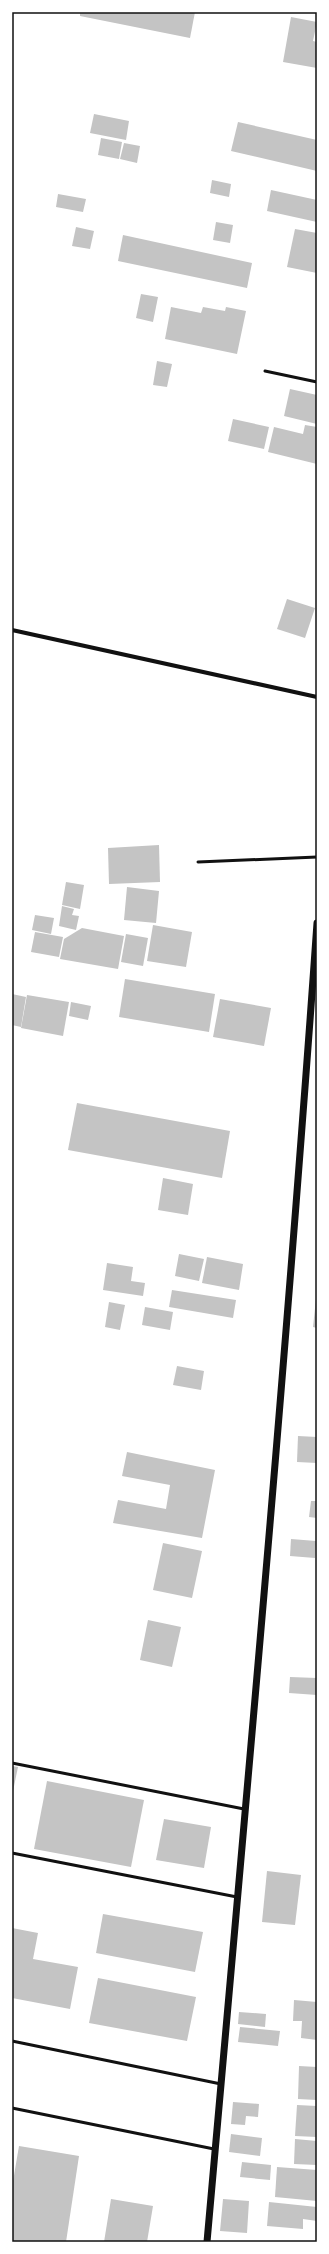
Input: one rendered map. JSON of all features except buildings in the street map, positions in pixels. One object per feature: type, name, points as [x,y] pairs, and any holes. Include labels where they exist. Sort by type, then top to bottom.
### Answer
[{"type":"street","points":[[12,630],[317,697]]},
{"type":"street","points":[[207,2242],[220,2084],[246,1809],[306,1090],[317,924]]},
{"type":"lane","points":[[265,371],[317,382]]},
{"type":"lane","points":[[198,862],[317,857]]},
{"type":"lane","points":[[12,1763],[246,1809]]},
{"type":"lane","points":[[12,1853],[237,1897]]},
{"type":"lane","points":[[12,2041],[220,2084]]},
{"type":"lane","points":[[12,2108],[215,2149]]}]
